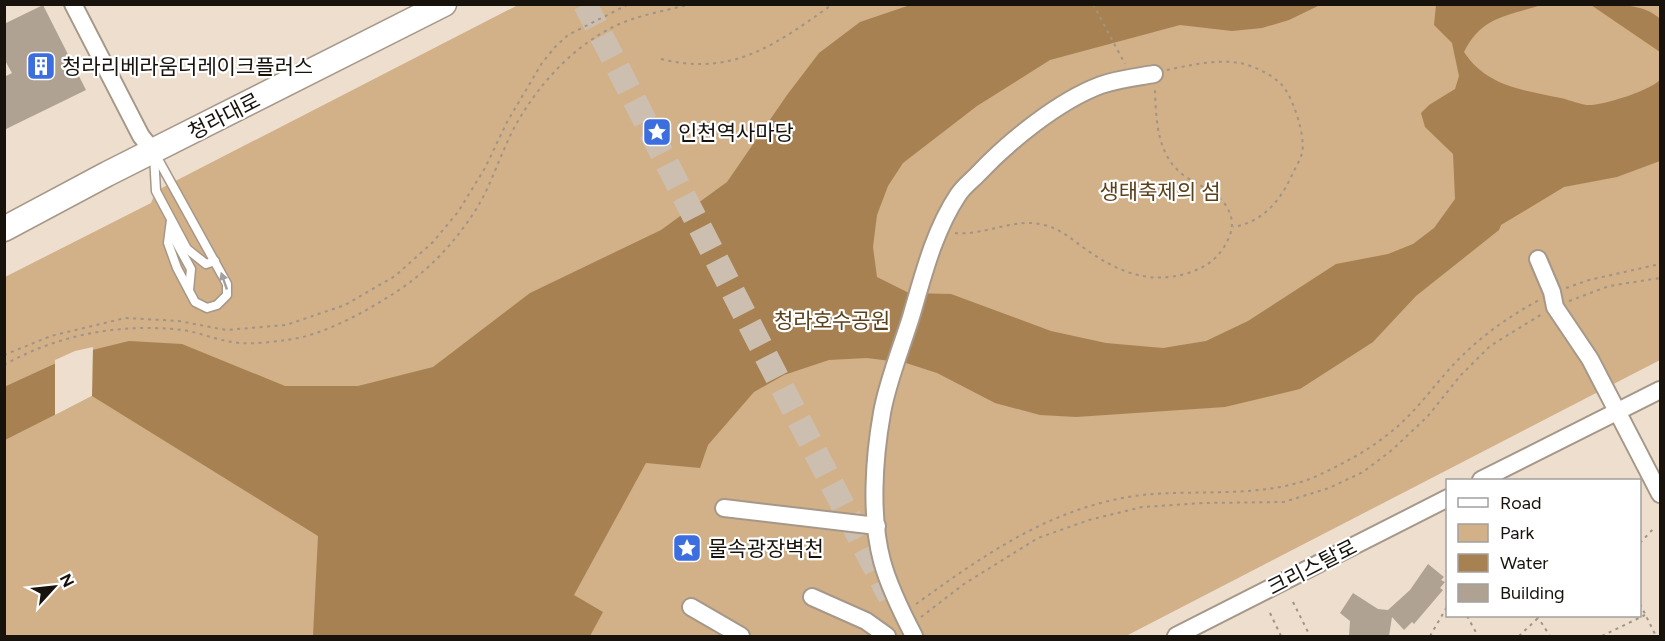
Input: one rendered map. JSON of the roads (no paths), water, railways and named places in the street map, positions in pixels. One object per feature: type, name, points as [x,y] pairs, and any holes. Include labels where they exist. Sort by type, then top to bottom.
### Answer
[{"type":"main road","name":"청라대로","points":[[4,229],[441,5]]},
{"type":"street","points":[[73,4],[141,136],[153,151]]},
{"type":"street","points":[[909,626],[882,562],[874,480],[882,411],[922,279],[945,218],[960,192],[988,163],[1022,134],[1068,102],[1101,85],[1162,72]]},
{"type":"street","points":[[1538,259],[1554,299],[1619,411],[1660,494]]},
{"type":"street","points":[[1483,479],[1660,390]]},
{"type":"street","name":"크리스탈로","points":[[1176,636],[1446,499]]},
{"type":"street","points":[[724,508],[877,526]]},
{"type":"street","points":[[812,597],[866,621],[887,636]]},
{"type":"street","points":[[691,607],[741,636]]},
{"type":"lane","points":[[153,151],[156,191],[187,249],[206,264],[215,261]]},
{"type":"lane","points":[[153,151],[227,284],[227,295],[217,305],[207,309],[195,302],[177,268],[168,243],[171,220]]},
{"type":"water","points":[[910,5],[1320,5],[1289,20],[1262,28],[1232,31],[1180,25],[1050,60],[977,106],[903,163],[888,186],[877,215],[873,247],[877,277],[909,293],[951,294],[1051,331],[1106,343],[1163,348],[1206,341],[1248,321],[1336,264],[1388,254],[1413,244],[1434,228],[1455,199],[1453,154],[1425,127],[1421,113],[1429,105],[1455,89],[1459,76],[1452,43],[1434,25],[1436,5],[1541,5],[1506,15],[1487,25],[1478,31],[1464,52],[1484,73],[1507,85],[1592,105],[1628,96],[1660,80],[1660,161],[1617,177],[1564,187],[1501,225],[1499,230],[1416,296],[1373,342],[1300,389],[1225,407],[1076,417],[1040,415],[995,403],[937,373],[906,363],[867,358],[829,360],[784,375],[754,392],[708,445],[700,468],[646,463],[574,595],[603,612],[590,636],[313,636],[318,536],[92,396],[5,440],[4,387],[76,354],[129,341],[182,344],[285,386],[358,386],[433,367],[530,293],[661,230],[727,182],[819,53],[860,22]]},
{"type":"water","points":[[1591,5],[1637,7],[1653,14],[1660,19],[1660,52]]},
{"type":"tunnel","points":[[585,4],[890,597]]},
{"type":"place","name":"청라리베라움더레이크플러스","points":[[41,66]]},
{"type":"place","name":"인천역사마당","points":[[657,132]]},
{"type":"place","name":"물속광장벽천","points":[[687,548]]},
{"type":"park label","name":"생태축제의 섬","points":[[1160,191]]},
{"type":"park label","name":"청라호수공원","points":[[832,320]]}]
